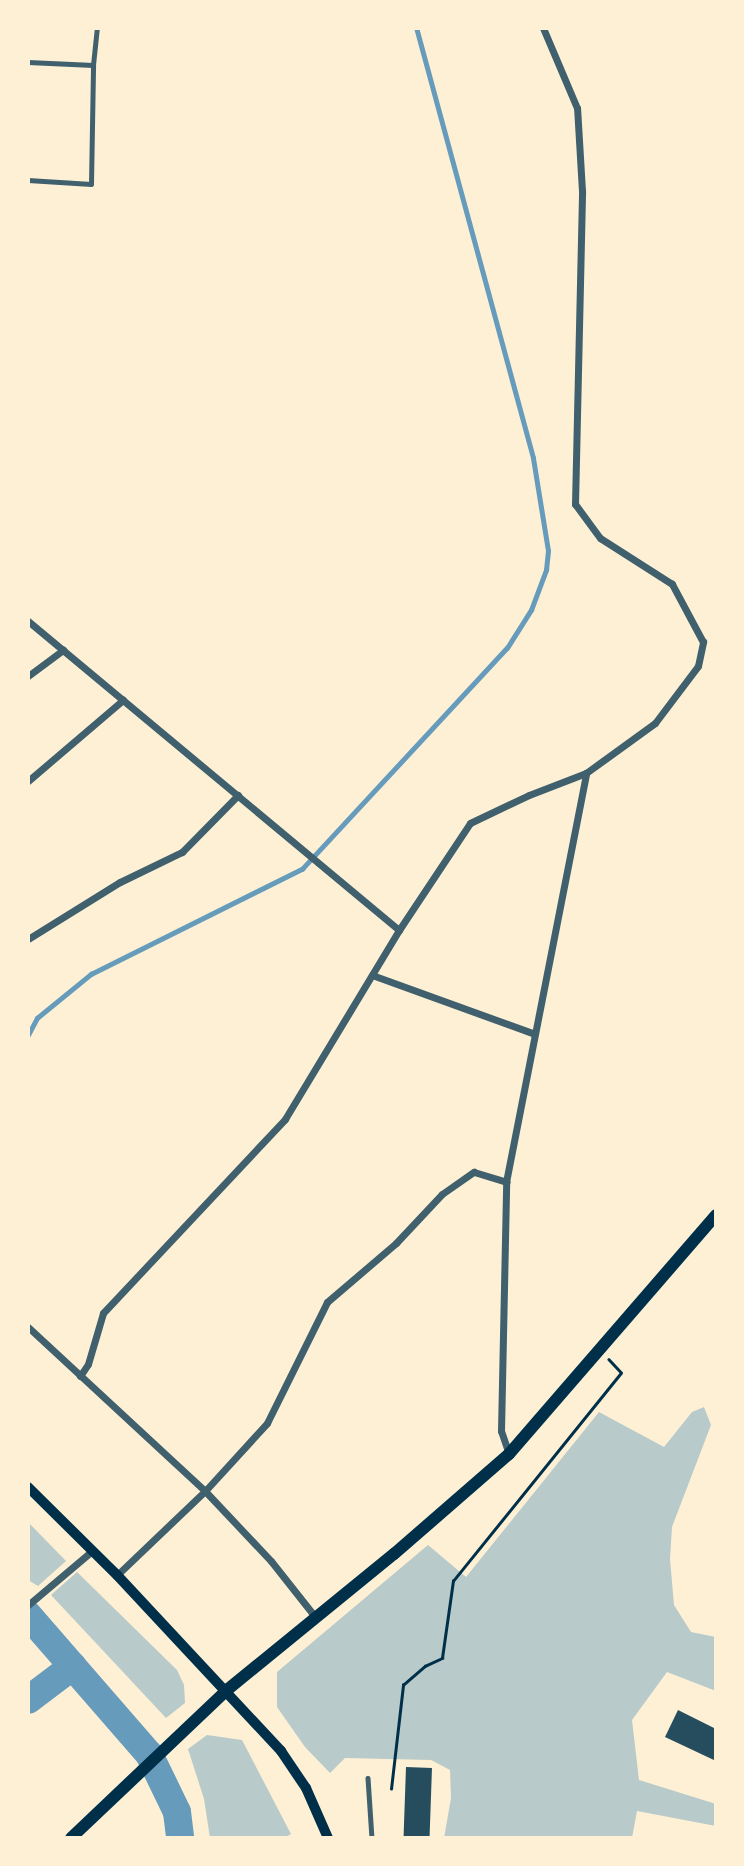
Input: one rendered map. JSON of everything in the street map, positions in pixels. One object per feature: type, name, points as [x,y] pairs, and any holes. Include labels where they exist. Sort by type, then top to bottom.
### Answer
[{"type":"main road","points":[[71,1838],[227,1690],[509,1454],[716,1215]]},
{"type":"main road","points":[[28,1487],[117,1575],[281,1751],[306,1787],[328,1838]]},
{"type":"street","points":[[80,1376],[88,1364],[103,1313],[285,1119],[398,930],[470,823],[529,795],[586,773],[655,723],[698,666],[703,642],[672,584],[600,538],[575,504],[582,191],[577,108],[543,28]]},
{"type":"street","points":[[28,621],[398,930]]},
{"type":"street","points":[[28,676],[63,650]]},
{"type":"street","points":[[28,781],[123,700]]},
{"type":"street","points":[[509,1454],[501,1431],[506,1182],[586,773]]},
{"type":"street","points":[[28,939],[120,882],[182,852],[238,794]]},
{"type":"street","points":[[372,975],[535,1034]]},
{"type":"street","points":[[117,1575],[205,1491],[267,1423],[327,1302],[396,1243],[442,1194],[474,1172],[506,1182]]},
{"type":"street","points":[[28,1326],[205,1491],[271,1561],[316,1618]]},
{"type":"street","points":[[28,1605],[92,1551]]},
{"type":"lane","points":[[28,180],[91,184],[93,65],[97,28]]},
{"type":"lane","points":[[28,62],[93,65]]},
{"type":"lane","points":[[368,1778],[372,1838]]},
{"type":"path","points":[[391,1788],[403,1685],[425,1666],[442,1658],[453,1581],[621,1373],[600,1351]]},
{"type":"shaded area","points":[[704,1407],[711,1425],[672,1527],[670,1559],[674,1605],[691,1632],[716,1637],[716,1691],[667,1672],[632,1720],[639,1780],[716,1804],[716,1826],[637,1811],[632,1838],[444,1838],[451,1798],[450,1770],[431,1760],[345,1758],[330,1773],[305,1747],[277,1707],[277,1672],[428,1545],[466,1577],[599,1412],[664,1447],[692,1412]]},
{"type":"shaded area","points":[[28,1522],[66,1561],[38,1586],[28,1580]]},
{"type":"shaded area","points":[[77,1572],[177,1670],[184,1685],[185,1703],[166,1718],[51,1595]]},
{"type":"shaded area","points":[[207,1735],[242,1740],[291,1834],[284,1838],[210,1838],[204,1799],[188,1749]]},
{"type":"building","points":[[678,1710],[716,1729],[716,1761],[665,1737]]},
{"type":"building","points":[[406,1767],[432,1768],[430,1838],[404,1837]]},
{"type":"waterway","points":[[28,1035],[37,1018],[91,974],[302,869],[507,648],[531,610],[546,570],[548,551],[533,458],[416,28]]},
{"type":"waterway","points":[[28,1615],[149,1754],[177,1812],[180,1838]]},
{"type":"waterway","points":[[28,1700],[73,1666]]}]
